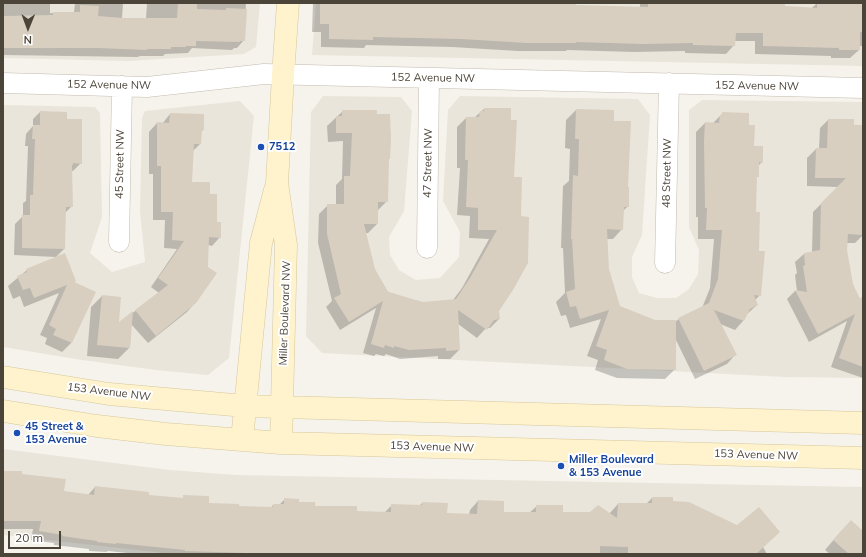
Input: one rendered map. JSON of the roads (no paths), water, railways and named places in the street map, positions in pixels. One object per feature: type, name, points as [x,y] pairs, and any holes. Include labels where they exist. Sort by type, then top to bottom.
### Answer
[{"type":"main road","name":"Miller Boulevard NW","points":[[280,443],[286,245],[277,183],[282,75],[288,3]]},
{"type":"main road","name":"Miller Boulevard NW","points":[[242,440],[260,243],[277,183]]},
{"type":"main road","name":"153 Avenue NW","points":[[3,377],[109,394],[245,406],[863,423]]},
{"type":"main road","name":"153 Avenue NW","points":[[3,411],[97,426],[166,434],[280,443],[863,458]]},
{"type":"street","name":"152 Avenue NW","points":[[3,84],[162,86],[255,75],[282,75],[863,88]]},
{"type":"street","name":"47 Street NW","points":[[427,248],[429,78]]},
{"type":"street","name":"48 Street NW","points":[[665,263],[669,84]]},
{"type":"street","name":"45 Street NW","points":[[119,242],[122,86]]},
{"type":"place","name":"7512","points":[[261,147]]},
{"type":"place","name":"45 Street & 153 Avenue","points":[[17,433]]},
{"type":"place","name":"Miller Boulevard & 153 Avenue","points":[[561,466]]}]
